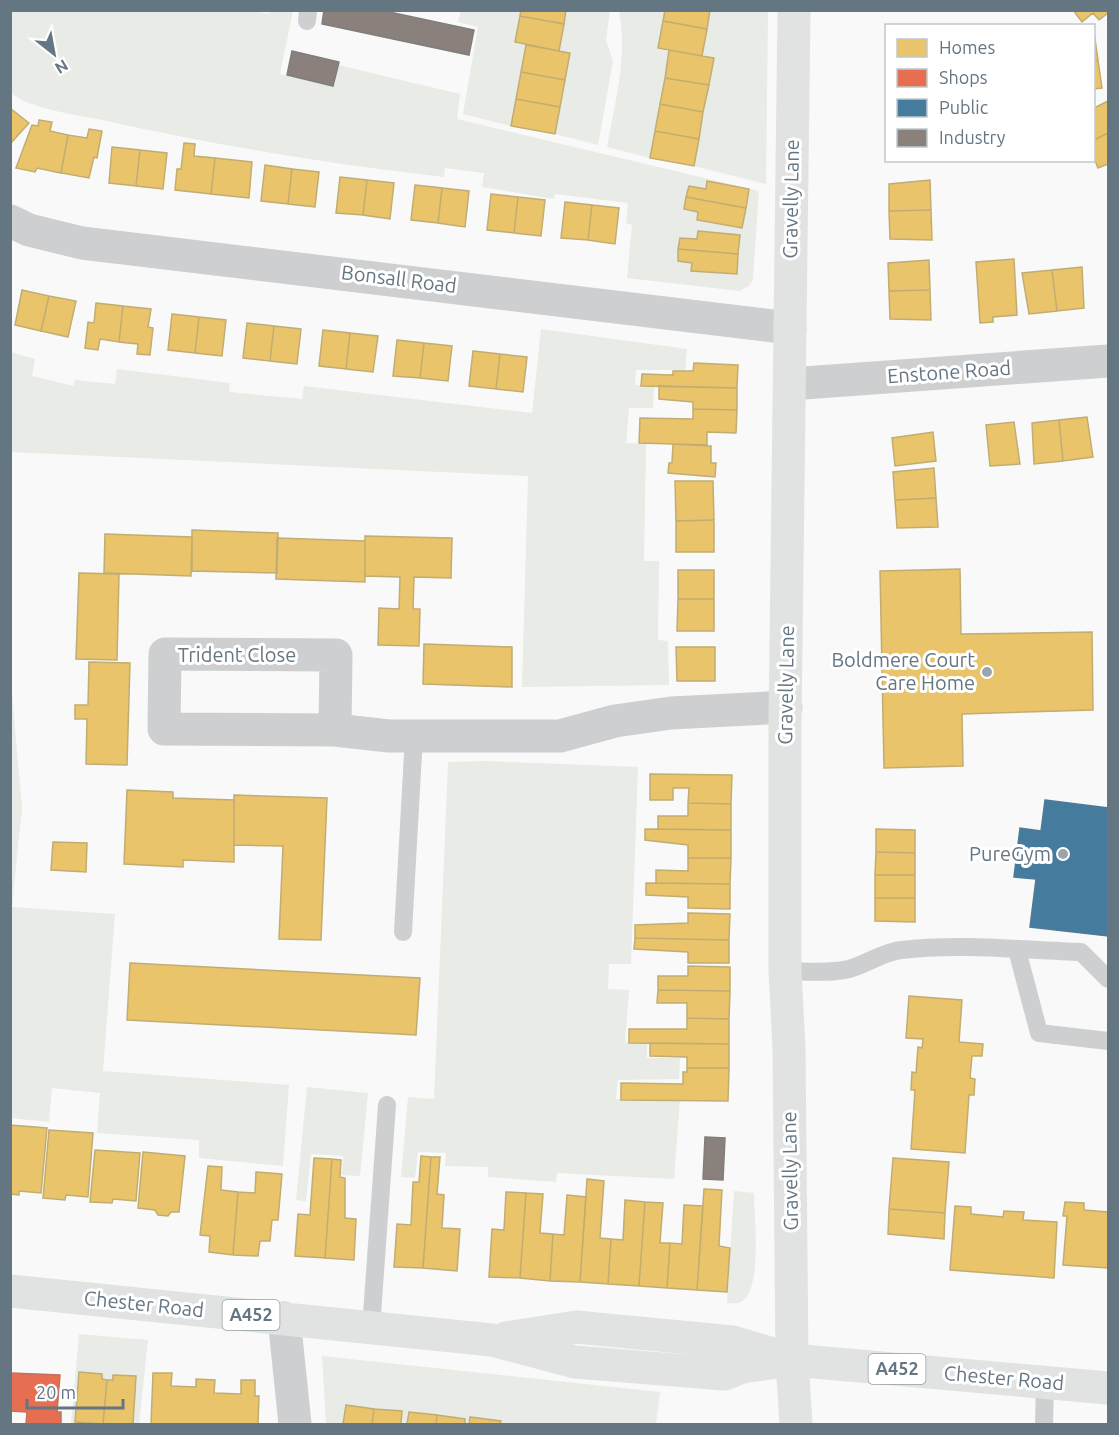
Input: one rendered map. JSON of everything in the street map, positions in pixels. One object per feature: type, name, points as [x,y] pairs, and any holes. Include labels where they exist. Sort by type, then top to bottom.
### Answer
[{"type":"main road","name":"Gravelly Lane","points":[[794,10],[785,971],[789,1048],[792,1359],[796,1425]]},
{"type":"main road","name":"Chester Road","points":[[10,1291],[492,1340],[575,1362],[724,1374],[742,1368],[792,1359],[1108,1388]]},
{"type":"street","name":"Bonsall Road","points":[[10,221],[29,230],[82,243],[790,327]]},
{"type":"street","name":"Enstone Road","points":[[790,384],[1108,361]]},
{"type":"street","name":"Trident Close","points":[[335,730],[336,655],[165,654],[164,729],[335,730],[414,736],[560,736],[615,721],[672,713],[786,707]]},
{"type":"street","points":[[284,1318],[295,1425]]},
{"type":"lane","points":[[403,932],[414,736]]},
{"type":"lane","points":[[785,971],[832,972],[850,968],[897,950],[921,948],[1017,950],[1081,952],[1108,979]]},
{"type":"lane","points":[[1017,950],[1039,1034],[1108,1041]]},
{"type":"lane","points":[[371,1328],[387,1105]]},
{"type":"lane","points":[[1044,1425],[1045,1382]]},
{"type":"shaded area","points":[[252,10],[268,14],[270,11],[293,11],[280,74],[333,86],[338,65],[460,94],[457,119],[759,191],[753,279],[749,286],[740,291],[627,278],[632,225],[626,223],[628,203],[555,194],[554,199],[482,187],[484,173],[445,168],[444,177],[229,146],[54,111],[19,99],[11,93],[10,11]]},
{"type":"shaded area","points":[[461,11],[521,11],[515,42],[526,45],[511,126],[463,114],[478,27],[458,22]]},
{"type":"shaded area","points":[[566,11],[610,11],[606,40],[613,61],[598,145],[555,134],[570,53],[559,51]]},
{"type":"shaded area","points":[[619,11],[665,11],[658,48],[669,50],[650,158],[607,147],[621,62]]},
{"type":"shaded area","points":[[710,11],[768,11],[766,184],[694,166],[713,58],[702,56]]},
{"type":"shaded area","points":[[541,329],[687,349],[685,370],[636,370],[635,385],[654,386],[653,408],[629,408],[626,443],[646,444],[644,561],[659,561],[658,640],[668,641],[669,685],[522,687],[528,476],[11,452],[11,352],[35,359],[32,376],[74,386],[75,380],[115,384],[117,369],[230,383],[229,392],[302,399],[304,386],[532,413]]},
{"type":"shaded area","points":[[10,671],[22,808],[12,907],[115,914],[103,1071],[289,1085],[283,1166],[199,1158],[199,1140],[97,1133],[100,1093],[52,1088],[49,1122],[11,1118]]},
{"type":"shaded area","points":[[485,761],[638,767],[631,964],[609,964],[608,989],[629,990],[625,1042],[647,1043],[647,1058],[680,1058],[679,1079],[618,1080],[616,1099],[680,1100],[674,1179],[557,1173],[556,1182],[488,1177],[488,1167],[445,1166],[446,1153],[418,1152],[415,1178],[401,1177],[408,1097],[434,1099],[448,762]]},
{"type":"shaded area","points":[[307,1087],[368,1093],[360,1176],[342,1175],[343,1156],[311,1154],[306,1201],[296,1200]]},
{"type":"shaded area","points":[[734,1191],[754,1193],[755,1268],[748,1295],[741,1302],[727,1303]]},
{"type":"shaded area","points":[[79,1334],[148,1340],[139,1424],[71,1424]]},
{"type":"shaded area","points":[[322,1356],[660,1392],[656,1424],[326,1424]]},
{"type":"building: Homes","points":[[521,10],[566,10],[564,24],[520,16]]},
{"type":"building: Homes","points":[[665,10],[710,10],[707,29],[663,21]]},
{"type":"building: Homes","points":[[1073,10],[1108,10],[1108,13],[1099,20],[1093,13],[1082,22]]},
{"type":"building: Homes","points":[[520,16],[564,24],[559,51],[515,42]]},
{"type":"building: Homes","points":[[663,21],[707,29],[702,56],[658,48]]},
{"type":"building: Homes","points":[[1095,39],[1098,60],[1095,61]]},
{"type":"building: Homes","points":[[526,45],[570,53],[565,80],[521,72]]},
{"type":"building: Homes","points":[[669,50],[714,58],[709,85],[665,78]]},
{"type":"building: Homes","points":[[1098,60],[1102,88],[1095,89],[1095,61]]},
{"type":"building: Homes","points":[[521,72],[565,80],[560,107],[516,99]]},
{"type":"building: Homes","points":[[665,78],[709,85],[703,112],[660,104]]},
{"type":"building: Homes","points":[[516,99],[560,107],[555,134],[511,126]]},
{"type":"building: Homes","points":[[1108,101],[1108,133],[1095,140],[1095,108]]},
{"type":"building: Homes","points":[[660,104],[703,112],[699,139],[655,131]]},
{"type":"building: Homes","points":[[10,108],[29,123],[10,144]]},
{"type":"building: Homes","points":[[39,120],[52,122],[50,131],[68,135],[61,173],[37,168],[35,172],[16,168],[32,125],[38,126]]},
{"type":"building: Homes","points":[[89,129],[102,131],[97,158],[94,157],[89,178],[61,173],[68,135],[87,138]]},
{"type":"building: Homes","points":[[655,131],[699,139],[694,166],[650,158]]},
{"type":"building: Homes","points":[[1108,133],[1108,164],[1098,168],[1095,160],[1095,140]]},
{"type":"building: Homes","points":[[184,143],[195,144],[194,156],[215,158],[211,194],[175,190],[177,169],[181,169]]},
{"type":"building: Homes","points":[[112,147],[140,150],[136,186],[109,183]]},
{"type":"building: Homes","points":[[140,150],[167,153],[163,189],[136,186]]},
{"type":"building: Homes","points":[[215,158],[252,162],[249,198],[211,194]]},
{"type":"building: Homes","points":[[265,165],[292,169],[288,204],[261,201]]},
{"type":"building: Homes","points":[[292,169],[319,172],[315,207],[288,204]]},
{"type":"building: Homes","points":[[340,177],[367,180],[363,215],[336,213]]},
{"type":"building: Homes","points":[[367,180],[394,183],[390,219],[363,215]]},
{"type":"building: Homes","points":[[930,180],[931,210],[889,211],[889,184]]},
{"type":"building: Homes","points":[[707,181],[749,189],[746,208],[686,197],[689,186],[706,189]]},
{"type":"building: Homes","points":[[415,185],[442,188],[438,223],[411,220]]},
{"type":"building: Homes","points":[[442,188],[469,191],[465,227],[438,223]]},
{"type":"building: Homes","points":[[491,194],[518,197],[514,233],[487,230]]},
{"type":"building: Homes","points":[[518,197],[545,200],[541,236],[514,233]]},
{"type":"building: Homes","points":[[686,197],[746,208],[742,228],[697,220],[698,212],[684,209]]},
{"type":"building: Homes","points":[[565,202],[592,205],[588,240],[561,238]]},
{"type":"building: Homes","points":[[592,205],[619,208],[615,244],[588,240]]},
{"type":"building: Homes","points":[[931,210],[932,240],[890,239],[889,211]]},
{"type":"building: Homes","points":[[698,231],[740,235],[738,254],[678,249],[680,238],[697,239]]},
{"type":"building: Homes","points":[[678,249],[738,254],[737,274],[691,271],[692,263],[678,261]]},
{"type":"building: Homes","points":[[1014,259],[1017,315],[993,317],[993,322],[980,323],[976,262]]},
{"type":"building: Homes","points":[[929,260],[930,290],[889,291],[888,263]]},
{"type":"building: Homes","points":[[1082,267],[1084,308],[1057,311],[1052,270]]},
{"type":"building: Homes","points":[[1052,270],[1057,311],[1029,314],[1022,273]]},
{"type":"building: Homes","points":[[22,290],[49,296],[41,331],[15,325]]},
{"type":"building: Homes","points":[[930,290],[931,320],[890,319],[889,291]]},
{"type":"building: Homes","points":[[49,296],[76,301],[68,337],[41,331]]},
{"type":"building: Homes","points":[[96,303],[123,306],[119,342],[100,339],[98,350],[85,348],[88,322],[94,323]]},
{"type":"building: Homes","points":[[123,306],[151,309],[148,327],[153,328],[150,355],[137,354],[138,344],[119,342]]},
{"type":"building: Homes","points":[[172,314],[199,317],[195,353],[168,350]]},
{"type":"building: Homes","points":[[199,317],[226,320],[222,356],[195,353]]},
{"type":"building: Homes","points":[[247,323],[274,326],[270,361],[243,358]]},
{"type":"building: Homes","points":[[274,326],[301,329],[297,364],[270,361]]},
{"type":"building: Homes","points":[[323,330],[350,333],[346,369],[319,366]]},
{"type":"building: Homes","points":[[350,333],[378,336],[373,372],[346,369]]},
{"type":"building: Homes","points":[[397,340],[424,343],[420,378],[393,376]]},
{"type":"building: Homes","points":[[424,343],[452,346],[448,381],[420,378]]},
{"type":"building: Homes","points":[[473,351],[500,354],[496,389],[469,386]]},
{"type":"building: Homes","points":[[500,354],[527,357],[523,392],[496,389]]},
{"type":"building: Homes","points":[[694,363],[738,365],[737,388],[641,386],[642,374],[673,375],[673,371],[693,371]]},
{"type":"building: Homes","points":[[659,386],[737,388],[737,410],[693,409],[693,402],[659,399]]},
{"type":"building: Homes","points":[[693,409],[737,410],[736,433],[707,432],[707,445],[639,443],[640,418],[693,419]]},
{"type":"building: Homes","points":[[1087,417],[1093,457],[1063,461],[1059,420]]},
{"type":"building: Homes","points":[[1059,420],[1063,461],[1034,464],[1032,423]]},
{"type":"building: Homes","points":[[1014,422],[1020,464],[990,466],[986,425]]},
{"type":"building: Homes","points":[[933,432],[936,461],[895,466],[892,438]]},
{"type":"building: Homes","points":[[673,444],[711,446],[711,463],[716,463],[715,477],[668,473],[669,463],[672,463]]},
{"type":"building: Homes","points":[[934,468],[936,498],[895,500],[893,472]]},
{"type":"building: Homes","points":[[675,481],[713,481],[714,520],[676,521]]},
{"type":"building: Homes","points":[[936,498],[938,527],[897,528],[895,500]]},
{"type":"building: Homes","points":[[714,520],[714,552],[676,552],[676,521]]},
{"type":"building: Homes","points":[[192,530],[278,533],[277,573],[192,571]]},
{"type":"building: Homes","points":[[105,534],[192,537],[191,576],[104,573]]},
{"type":"building: Homes","points":[[365,536],[452,538],[451,578],[414,577],[413,609],[420,609],[419,646],[378,645],[379,608],[399,609],[400,577],[365,576]]},
{"type":"building: Homes","points":[[277,538],[365,541],[365,582],[276,579]]},
{"type":"building: Homes","name":"Boldmere Court Care Home","points":[[960,569],[961,634],[1092,632],[1093,710],[962,714],[963,766],[884,768],[880,571]]},
{"type":"building: Homes","points":[[678,570],[714,570],[714,599],[678,599]]},
{"type":"building: Homes","points":[[79,573],[119,574],[117,660],[76,659]]},
{"type":"building: Homes","points":[[678,599],[714,599],[714,631],[677,631]]},
{"type":"building: Homes","points":[[424,644],[512,647],[512,687],[423,684]]},
{"type":"building: Homes","points":[[676,647],[715,647],[715,681],[677,681]]},
{"type":"building: Homes","points":[[89,662],[130,663],[127,765],[86,764],[87,719],[75,719],[75,705],[88,705]]},
{"type":"building: Homes","points":[[650,774],[732,775],[731,804],[688,803],[689,788],[673,788],[673,800],[650,800]]},
{"type":"building: Homes","points":[[127,790],[173,792],[173,798],[234,800],[234,862],[183,860],[183,867],[124,864]]},
{"type":"building: Homes","points":[[234,795],[327,798],[321,940],[279,939],[283,846],[234,845]]},
{"type":"building: Homes","points":[[688,803],[731,804],[731,830],[658,829],[658,816],[688,816]]},
{"type":"building: Homes","points":[[645,829],[731,830],[731,858],[688,858],[688,845],[645,840]]},
{"type":"building: Homes","points":[[876,829],[915,830],[915,853],[876,852]]},
{"type":"building: Homes","points":[[53,842],[87,843],[86,872],[51,870]]},
{"type":"building: Homes","points":[[876,852],[915,853],[915,875],[875,875]]},
{"type":"building: Homes","points":[[688,858],[731,858],[730,884],[656,883],[656,870],[688,871]]},
{"type":"building: Homes","points":[[875,875],[915,875],[915,898],[875,898]]},
{"type":"building: Homes","points":[[646,883],[730,884],[730,909],[688,908],[688,897],[646,895]]},
{"type":"building: Homes","points":[[875,898],[915,898],[915,922],[875,921]]},
{"type":"building: Homes","points":[[688,913],[730,914],[729,940],[635,938],[635,925],[688,923]]},
{"type":"building: Homes","points":[[635,938],[729,940],[729,963],[688,963],[688,952],[634,949]]},
{"type":"building: Homes","points":[[130,963],[420,978],[416,1035],[127,1020]]},
{"type":"building: Homes","points":[[688,966],[730,967],[730,991],[658,990],[658,976],[688,976]]},
{"type":"building: Homes","points":[[658,990],[730,991],[729,1019],[687,1018],[687,1003],[657,1003]]},
{"type":"building: Homes","points":[[909,996],[962,1000],[959,1042],[983,1044],[982,1056],[972,1056],[970,1078],[975,1079],[974,1095],[969,1095],[965,1153],[911,1149],[915,1090],[911,1090],[912,1072],[916,1073],[918,1047],[922,1048],[923,1039],[906,1038]]},
{"type":"building: Homes","points":[[687,1018],[729,1019],[729,1044],[629,1043],[629,1029],[687,1029]]},
{"type":"building: Homes","points":[[650,1043],[729,1044],[729,1068],[687,1068],[687,1057],[650,1056]]},
{"type":"building: Homes","points":[[687,1068],[729,1068],[728,1101],[621,1100],[621,1083],[683,1084],[683,1072],[687,1072]]},
{"type":"building: Homes","points":[[10,1125],[47,1128],[41,1193],[19,1191],[19,1195],[10,1194]]},
{"type":"building: Homes","points":[[49,1130],[93,1133],[88,1197],[66,1195],[65,1200],[43,1198]]},
{"type":"building: Homes","points":[[95,1150],[140,1153],[136,1201],[113,1199],[112,1203],[90,1202]]},
{"type":"building: Homes","points":[[143,1152],[185,1156],[179,1212],[171,1212],[168,1216],[158,1215],[155,1210],[138,1208]]},
{"type":"building: Homes","points":[[421,1156],[431,1157],[423,1268],[394,1267],[397,1224],[411,1225],[413,1182],[419,1182]]},
{"type":"building: Homes","points":[[431,1157],[440,1157],[437,1194],[444,1195],[442,1228],[460,1229],[457,1271],[423,1268]]},
{"type":"building: Homes","points":[[314,1158],[332,1159],[325,1258],[295,1256],[298,1214],[310,1215]]},
{"type":"building: Homes","points":[[893,1158],[949,1162],[945,1213],[889,1209]]},
{"type":"building: Homes","points":[[332,1159],[341,1160],[340,1177],[345,1178],[345,1218],[356,1219],[354,1260],[325,1258]]},
{"type":"building: Homes","points":[[208,1166],[222,1167],[221,1190],[238,1192],[233,1255],[209,1252],[210,1236],[200,1235]]},
{"type":"building: Homes","points":[[256,1172],[282,1174],[278,1220],[272,1220],[270,1241],[260,1241],[258,1256],[233,1255],[238,1192],[255,1193]]},
{"type":"building: Homes","points":[[587,1179],[604,1181],[600,1238],[611,1239],[608,1284],[580,1282]]},
{"type":"building: Homes","points":[[704,1189],[722,1190],[719,1246],[730,1248],[727,1292],[697,1290]]},
{"type":"building: Homes","points":[[506,1192],[526,1193],[520,1278],[489,1277],[492,1229],[504,1230]]},
{"type":"building: Homes","points":[[526,1193],[543,1194],[540,1233],[553,1234],[550,1281],[520,1278]]},
{"type":"building: Homes","points":[[567,1195],[586,1197],[580,1282],[550,1281],[553,1234],[564,1235]]},
{"type":"building: Homes","points":[[625,1200],[645,1202],[639,1286],[608,1284],[611,1239],[623,1240]]},
{"type":"building: Homes","points":[[645,1202],[663,1203],[660,1243],[670,1243],[667,1288],[639,1286]]},
{"type":"building: Homes","points":[[1065,1202],[1084,1203],[1084,1210],[1108,1212],[1108,1268],[1063,1265],[1067,1216],[1063,1216]]},
{"type":"building: Homes","points":[[684,1205],[703,1206],[697,1290],[667,1288],[670,1243],[682,1244]]},
{"type":"building: Homes","points":[[955,1206],[971,1207],[971,1214],[1003,1217],[1004,1211],[1024,1212],[1023,1220],[1057,1222],[1054,1278],[950,1270]]},
{"type":"building: Homes","points":[[889,1209],[945,1213],[944,1239],[888,1234]]},
{"type":"building: Homes","points":[[79,1372],[102,1374],[102,1379],[107,1380],[103,1424],[75,1422]]},
{"type":"building: Homes","points":[[153,1373],[172,1373],[171,1386],[196,1387],[196,1379],[215,1380],[214,1393],[241,1394],[241,1380],[255,1380],[255,1396],[259,1396],[258,1424],[151,1424]]},
{"type":"building: Homes","points":[[113,1375],[136,1376],[133,1424],[103,1424],[107,1380],[113,1380]]},
{"type":"building: Homes","points":[[346,1405],[374,1409],[372,1424],[343,1424]]},
{"type":"building: Homes","points":[[374,1409],[402,1411],[401,1424],[372,1424]]},
{"type":"building: Homes","points":[[409,1412],[437,1415],[436,1424],[407,1424]]},
{"type":"building: Homes","points":[[437,1415],[465,1419],[465,1424],[436,1424]]},
{"type":"building: Homes","points":[[470,1417],[501,1421],[500,1424],[469,1424]]},
{"type":"building: Shops","points":[[10,1373],[60,1375],[57,1412],[61,1412],[61,1424],[26,1424],[27,1412],[10,1411]]},
{"type":"building: Public","name":"PureGym","points":[[1045,800],[1108,808],[1108,936],[1030,927],[1036,879],[1014,877],[1020,828],[1041,831]]},
{"type":"building: Industry","points":[[324,10],[380,10],[474,30],[469,55],[322,24]]},
{"type":"building: Industry","points":[[292,51],[339,62],[333,86],[287,75]]},
{"type":"building: Industry","points":[[705,1137],[725,1138],[723,1180],[703,1179]]},
{"type":"place","name":"Boldmere Court Care Home","points":[[987,672]]},
{"type":"place","name":"PureGym","points":[[1063,854]]}]
